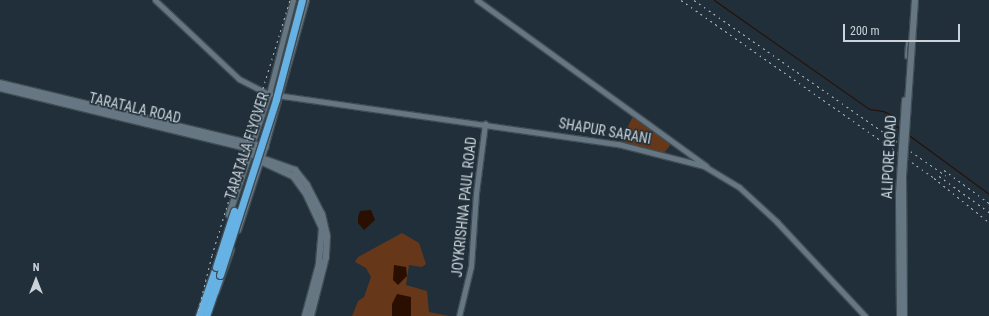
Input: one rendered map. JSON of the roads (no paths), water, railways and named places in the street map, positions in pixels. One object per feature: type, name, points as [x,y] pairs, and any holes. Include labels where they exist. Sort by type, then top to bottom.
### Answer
[{"type":"highway","name":"TARATALA FLYOVER","points":[[209,298],[216,268],[273,96],[297,0]]},
{"type":"highway","name":"TARATALA FLYOVER","points":[[209,298],[220,275],[276,99],[302,0]]},
{"type":"highway","points":[[205,315],[209,298]]},
{"type":"main road","name":"ALIPORE ROAD","points":[[900,316],[899,180],[914,0]]},
{"type":"main road","name":"ALIPORE ROAD","points":[[904,316],[903,176],[914,0]]},
{"type":"main road","points":[[0,83],[263,154],[293,176],[312,200],[326,226],[327,245],[311,316]]},
{"type":"main road","name":"TARATALA ROAD","points":[[0,88],[250,151]]},
{"type":"main road","points":[[250,151],[263,154]]},
{"type":"main road","points":[[209,298],[210,274],[250,151]]},
{"type":"main road","points":[[209,298],[220,285],[263,154]]},
{"type":"main road","points":[[305,316],[319,264],[322,237],[312,200]]},
{"type":"street","name":"SHAPUR SARANI","points":[[155,0],[239,79],[269,94],[618,144],[688,161],[710,170],[739,188],[777,222],[865,316]]},
{"type":"street","points":[[250,151],[269,94],[293,0]]},
{"type":"street","points":[[263,154],[281,96],[306,0]]},
{"type":"street","points":[[477,0],[710,170]]},
{"type":"street","name":"JOYKRISHNA PAUL ROAD","points":[[459,316],[471,266],[476,193],[485,124]]},
{"type":"waterway","points":[[714,0],[869,109],[883,111],[894,116],[896,126],[900,129]]},
{"type":"waterway","points":[[910,136],[989,194]]},
{"type":"railway","points":[[197,316],[212,255],[290,0]]},
{"type":"railway","points":[[681,0],[934,178],[989,222]]},
{"type":"railway","points":[[694,0],[946,176]]},
{"type":"railway","points":[[944,170],[989,203]]},
{"type":"railway","points":[[939,176],[989,212]]}]
